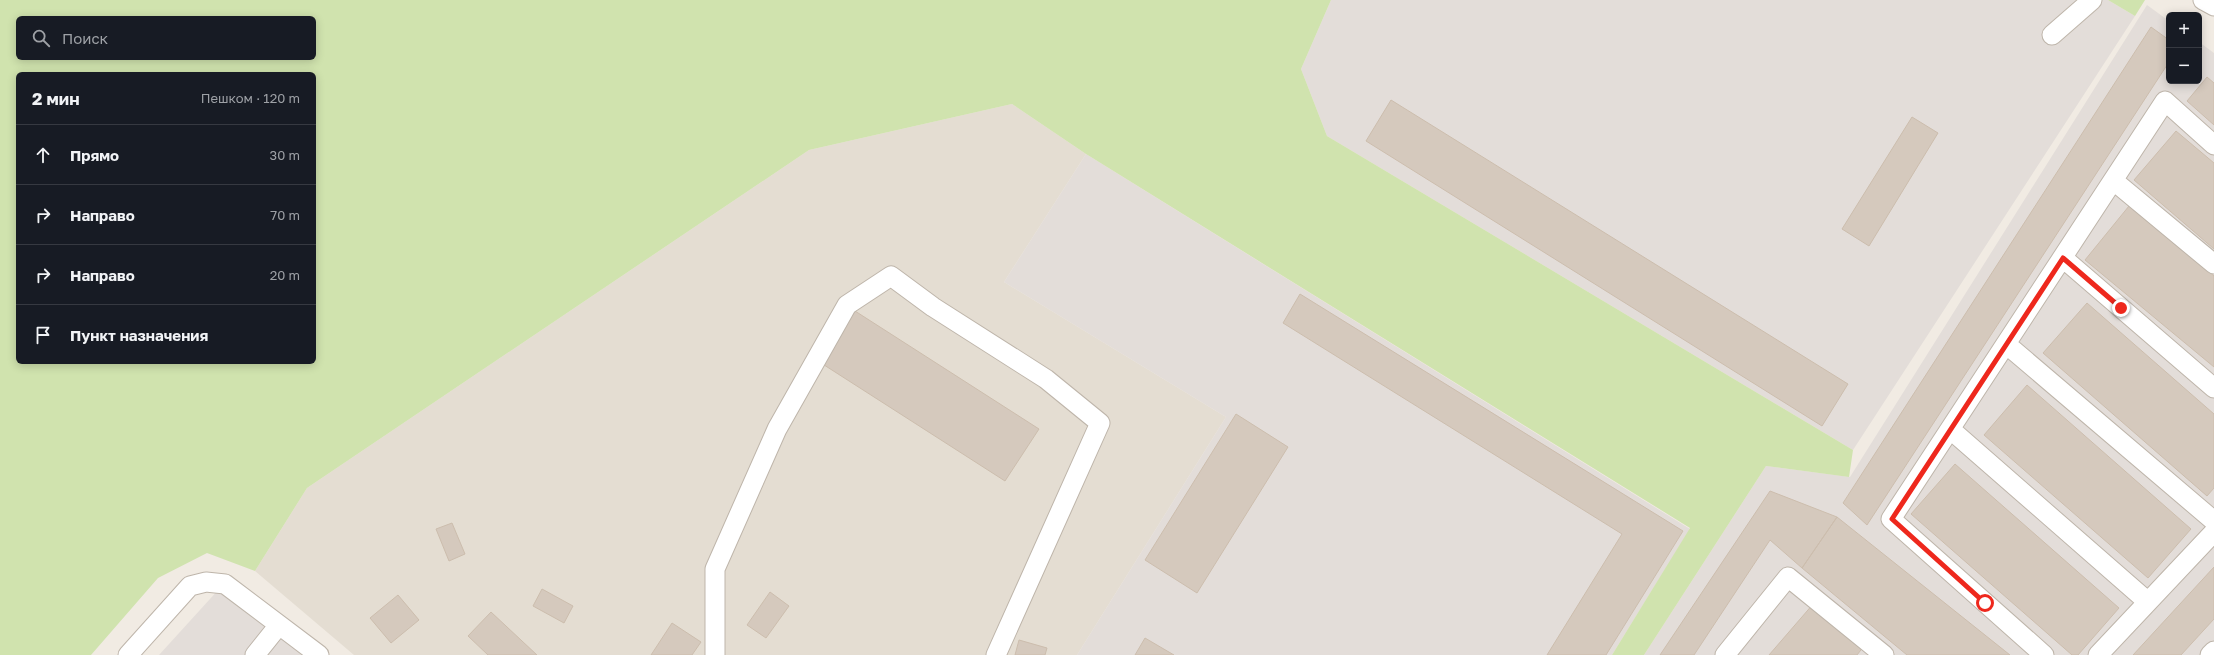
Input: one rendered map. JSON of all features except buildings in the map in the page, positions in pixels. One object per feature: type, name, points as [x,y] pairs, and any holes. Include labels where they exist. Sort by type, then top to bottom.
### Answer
[{"type":"lane","points":[[2052,35],[2092,0]]},
{"type":"lane","points":[[2203,0],[2214,6]]},
{"type":"lane","points":[[2044,655],[1892,519],[2165,101],[2214,145]]},
{"type":"lane","points":[[2114,181],[2214,264]]},
{"type":"lane","points":[[2063,258],[2214,388]]},
{"type":"lane","points":[[716,655],[715,570],[776,429],[847,305],[891,276],[933,307],[1046,379],[1100,423],[996,655]]},
{"type":"lane","points":[[2006,344],[2214,521]]},
{"type":"lane","points":[[1950,429],[2148,602]]},
{"type":"lane","points":[[2098,655],[2214,532]]},
{"type":"lane","points":[[1725,655],[1788,577],[1884,655]]},
{"type":"lane","points":[[128,655],[190,586],[206,582],[225,584],[318,655]]},
{"type":"lane","points":[[255,655],[280,625]]},
{"type":"lane","points":[[2210,655],[2214,651]]},
{"type":"shaded area","points":[[1331,0],[2108,0],[2135,16],[1853,450],[1327,136],[1301,69]]},
{"type":"shaded area","points":[[2147,5],[2166,19],[2166,84],[2202,84],[2202,44],[2214,53],[2214,655],[1644,655],[1766,466],[1850,477]]},
{"type":"shaded area","points":[[1012,104],[1086,154],[1004,282],[1226,417],[1077,655],[354,655],[255,571],[307,488],[809,150]]},
{"type":"shaded area","points":[[1086,154],[1690,529],[1612,655],[1077,655],[1226,417],[1004,282]]},
{"type":"shaded area","points":[[230,577],[328,655],[159,655]]},
{"type":"green space","points":[[0,0],[1331,0],[1301,69],[1327,136],[1853,450],[1849,477],[1766,466],[1644,655],[1612,655],[1690,528],[1086,154],[1012,104],[809,150],[307,488],[255,571],[207,553],[158,578],[91,655],[0,655]]},
{"type":"green space","points":[[2108,0],[2145,0],[2135,16]]},
{"type":"route","points":[[1985,603],[1892,519],[2063,258],[2121,308]]}]
